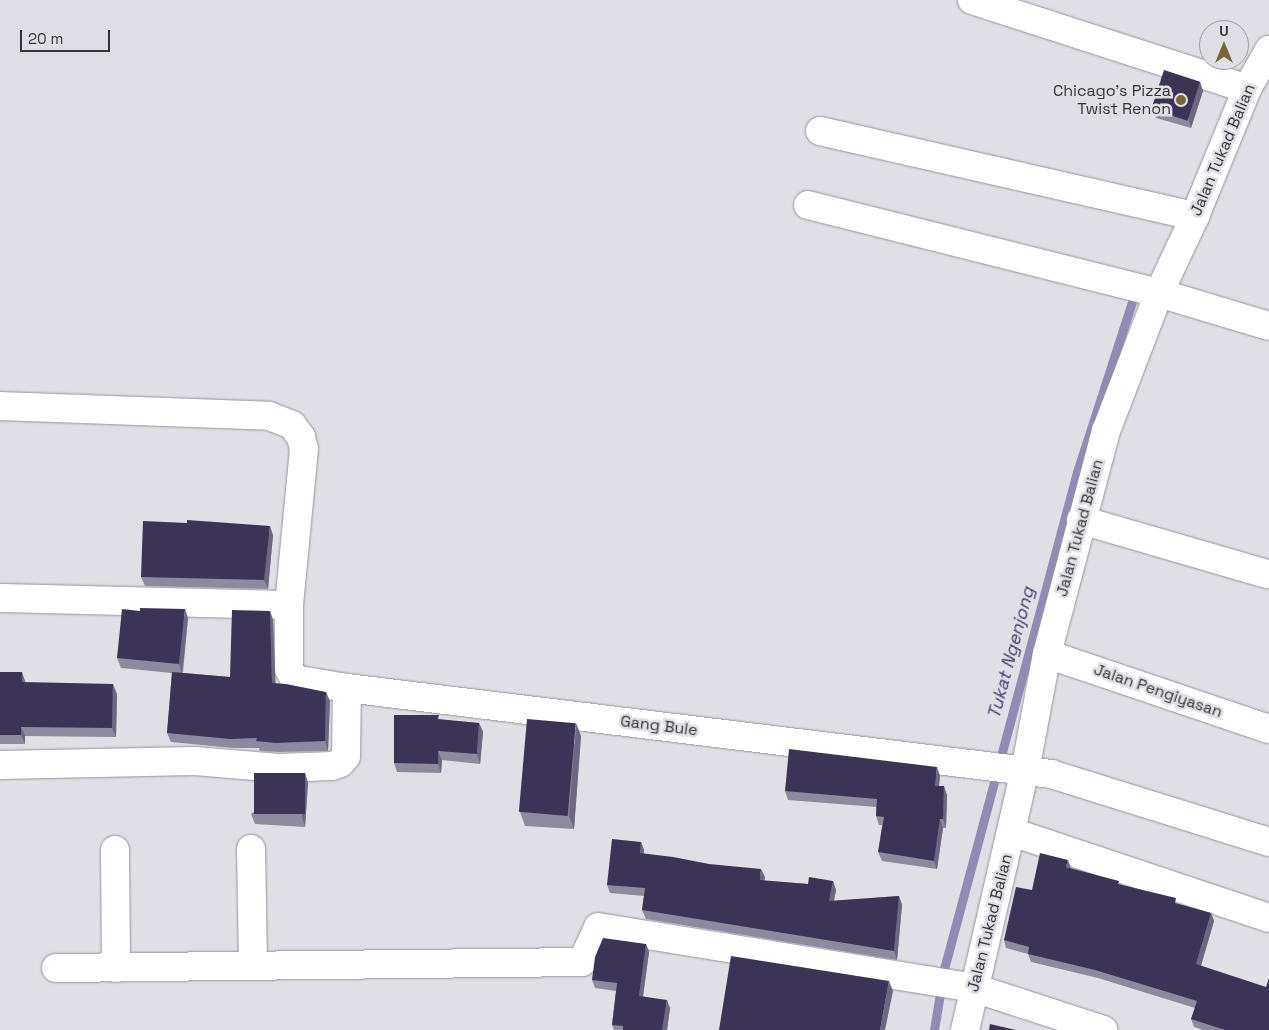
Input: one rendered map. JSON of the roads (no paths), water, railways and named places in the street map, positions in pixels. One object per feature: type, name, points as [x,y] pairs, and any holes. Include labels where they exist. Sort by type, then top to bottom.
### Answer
[{"type":"street","points":[[972,0],[1246,89]]},
{"type":"street","name":"Jalan Tukad Balian","points":[[965,1030],[1026,771],[1047,654],[1106,431],[1159,293],[1195,216],[1246,89],[1269,50]]},
{"type":"street","points":[[820,131],[1195,216]]},
{"type":"street","points":[[808,205],[1159,293],[1269,326]]},
{"type":"street","points":[[0,406],[269,416],[292,425],[302,437],[304,449],[288,605],[0,598]]},
{"type":"street","points":[[1081,520],[1267,574]]},
{"type":"street","name":"Gang Bule","points":[[288,605],[289,669],[293,677],[347,688],[1051,774],[1269,842]]},
{"type":"street","name":"Jalan Pengiyasan","points":[[1047,654],[1269,729]]},
{"type":"street","points":[[0,766],[195,761],[279,768],[332,766],[340,763],[346,756],[347,688]]},
{"type":"street","points":[[1012,832],[1269,918]]},
{"type":"street","points":[[251,849],[253,966]]},
{"type":"street","points":[[115,850],[116,968]]},
{"type":"street","points":[[56,968],[582,962],[598,927],[974,988],[1103,1030]]},
{"type":"waterway","name":"Tukat Ngenjong","points":[[934,1030],[944,969],[1077,472],[1136,289]]},
{"type":"place","name":"Chicago's Pizza Twist Renon","points":[[1181,100]]}]
